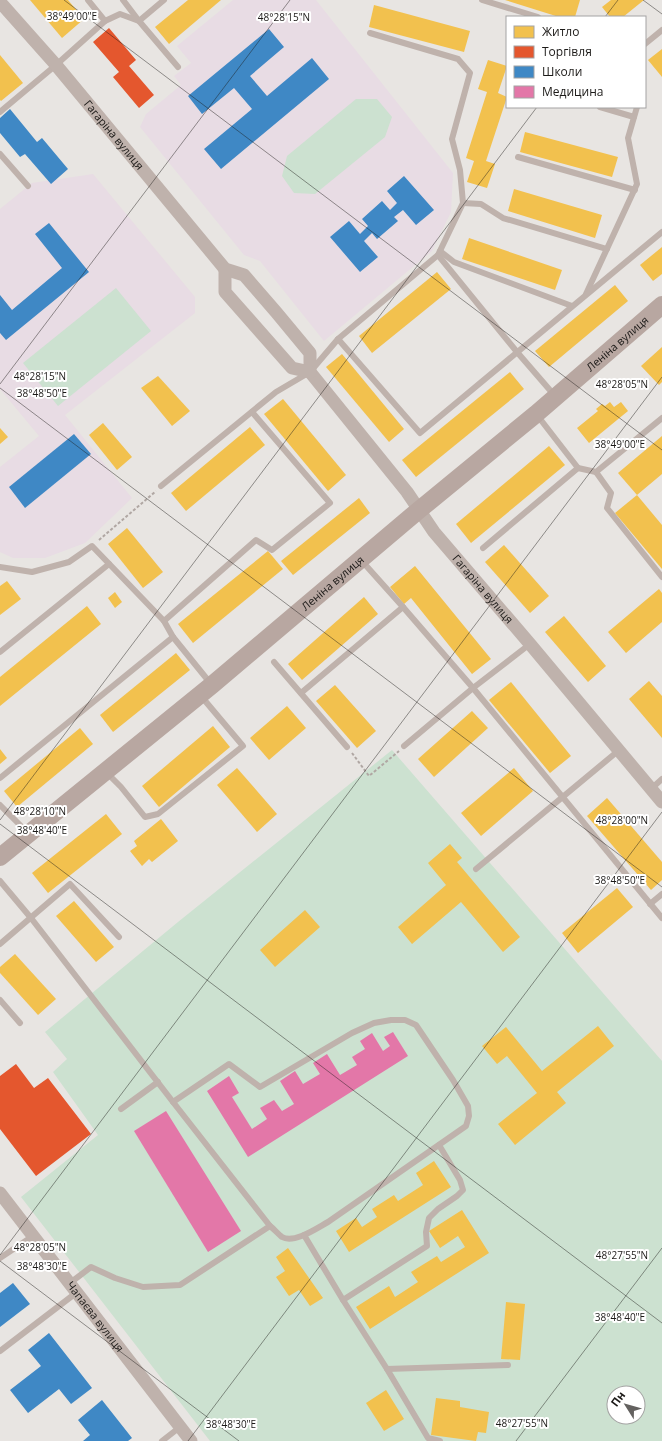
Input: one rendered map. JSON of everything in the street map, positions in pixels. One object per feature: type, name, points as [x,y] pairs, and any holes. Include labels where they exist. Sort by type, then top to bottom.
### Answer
[{"type":"street","name":"Гагаріна вулиця","points":[[0,2],[56,65],[225,269]]},
{"type":"street","points":[[225,269],[244,275],[310,353],[310,372],[292,368],[225,292],[225,269]]},
{"type":"street","name":"Леніна вулиця","points":[[0,857],[206,690],[419,510],[536,414],[662,304]]},
{"type":"street","name":"Гагаріна вулиця","points":[[310,372],[407,492],[434,532],[662,802]]},
{"type":"street","name":"Чапаєва вулиця","points":[[0,1193],[191,1441]]},
{"type":"lane","points":[[88,0],[105,21]]},
{"type":"lane","points":[[123,0],[178,67]]},
{"type":"lane","points":[[139,21],[164,0]]},
{"type":"lane","points":[[482,0],[535,16]]},
{"type":"lane","points":[[0,112],[105,21],[120,14],[139,21]]},
{"type":"lane","points":[[646,43],[662,30]]},
{"type":"lane","points":[[161,486],[276,392],[310,372],[338,339],[439,253],[463,203],[460,170],[452,139],[470,73],[458,59],[370,33]]},
{"type":"lane","points":[[603,108],[634,117]]},
{"type":"lane","points":[[585,295],[637,184],[628,138],[637,108]]},
{"type":"lane","points":[[0,154],[28,186]]},
{"type":"lane","points":[[518,158],[634,190]]},
{"type":"lane","points":[[463,203],[481,204],[503,218],[607,249]]},
{"type":"lane","points":[[338,339],[420,433],[662,232]]},
{"type":"lane","points":[[439,253],[454,262],[572,306]]},
{"type":"lane","points":[[439,253],[517,352],[556,397]]},
{"type":"lane","points":[[164,621],[256,540],[272,550],[330,503],[252,412]]},
{"type":"lane","points":[[536,414],[578,468],[596,472],[611,493],[607,508],[662,577]]},
{"type":"lane","points":[[596,472],[662,418]]},
{"type":"lane","points":[[483,548],[578,468]]},
{"type":"lane","points":[[0,567],[32,572],[69,562],[92,546],[164,621],[172,637],[243,746],[158,814],[145,817],[121,787],[105,772]]},
{"type":"lane","points":[[360,560],[473,688],[662,918]]},
{"type":"lane","points":[[0,652],[109,564]]},
{"type":"lane","points":[[301,693],[403,608]]},
{"type":"lane","points":[[0,778],[172,637]]},
{"type":"lane","points":[[404,746],[473,688],[530,644]]},
{"type":"lane","points":[[274,662],[347,747]]},
{"type":"lane","points":[[476,869],[618,751]]},
{"type":"lane","points":[[651,789],[662,779]]},
{"type":"lane","points":[[0,805],[29,834]]},
{"type":"lane","points":[[0,881],[31,918],[173,1102],[270,1226],[283,1237],[291,1240],[328,1222],[466,1126],[469,1116],[468,1106],[453,1080],[416,1025],[405,1020],[391,1020],[374,1023],[352,1033],[260,1087],[229,1064],[173,1102]]},
{"type":"lane","points":[[0,944],[70,884],[119,938]]},
{"type":"lane","points":[[650,904],[662,894]]},
{"type":"lane","points":[[0,1000],[20,1023]]},
{"type":"lane","points":[[121,1109],[158,1082]]},
{"type":"lane","points":[[343,1300],[427,1246],[426,1232],[429,1218],[438,1209],[463,1190],[460,1180],[439,1145]]},
{"type":"lane","points":[[0,1351],[73,1288],[91,1266],[115,1278],[143,1287],[180,1285],[270,1226]]},
{"type":"lane","points":[[304,1235],[428,1438],[440,1441]]},
{"type":"lane","points":[[0,1258],[33,1236]]},
{"type":"lane","points":[[387,1369],[508,1365]]},
{"type":"lane","points":[[162,1441],[180,1427]]},
{"type":"path","points":[[92,546],[161,486]]},
{"type":"path","points":[[347,747],[369,776],[404,746]]},
{"type":"shaded area","points":[[233,0],[316,0],[453,173],[451,212],[432,251],[324,341],[260,261],[244,255],[140,127],[146,114],[181,85],[174,76],[191,63],[177,46]]},
{"type":"shaded area","points":[[93,174],[195,297],[195,313],[65,415],[132,498],[85,543],[45,558],[13,558],[0,552],[0,467],[39,436],[0,389],[0,209],[32,183]]},
{"type":"green space","points":[[356,99],[377,99],[392,117],[385,137],[315,194],[294,193],[282,176],[287,156]]},
{"type":"green space","points":[[116,288],[151,331],[58,406],[23,363]]},
{"type":"green space","points":[[392,750],[662,1061],[662,1441],[210,1441],[21,1197],[98,1135],[53,1072],[67,1059],[45,1032],[178,922]]},
{"type":"building: Житло","points":[[30,0],[68,0],[84,19],[62,38]]},
{"type":"building: Житло","points":[[188,0],[221,0],[169,44],[155,27]]},
{"type":"building: Житло","points":[[505,0],[580,0],[575,16],[556,16]]},
{"type":"building: Житло","points":[[611,0],[644,0],[624,16],[609,16],[602,7]]},
{"type":"building: Житло","points":[[374,5],[470,31],[464,52],[369,27]]},
{"type":"building: Житло","points":[[662,49],[662,77],[648,60]]},
{"type":"building: Житло","points":[[0,55],[23,83],[1,101],[0,100]]},
{"type":"building: Житло","points":[[488,60],[506,66],[498,93],[506,97],[506,100],[486,161],[495,164],[487,188],[467,182],[474,161],[466,158],[487,92],[478,89]]},
{"type":"building: Житло","points":[[525,132],[618,157],[612,177],[520,152]]},
{"type":"building: Житло","points":[[514,189],[602,215],[595,238],[508,211]]},
{"type":"building: Житло","points":[[469,238],[562,270],[555,290],[462,259]]},
{"type":"building: Житло","points":[[662,247],[662,274],[653,281],[640,265]]},
{"type":"building: Житло","points":[[437,272],[451,289],[372,353],[359,336]]},
{"type":"building: Житло","points":[[615,285],[628,301],[549,367],[535,351]]},
{"type":"building: Житло","points":[[662,347],[662,382],[659,385],[641,366]]},
{"type":"building: Житло","points":[[342,354],[404,429],[389,442],[326,367]]},
{"type":"building: Житло","points":[[510,372],[524,389],[416,477],[402,460]]},
{"type":"building: Житло","points":[[158,376],[190,411],[172,426],[141,388]]},
{"type":"building: Житло","points":[[283,399],[346,475],[328,491],[264,414]]},
{"type":"building: Житло","points":[[610,402],[614,407],[621,402],[628,411],[589,443],[577,428],[598,411],[596,409],[602,404],[605,406]]},
{"type":"building: Житло","points":[[103,423],[132,457],[117,470],[89,435]]},
{"type":"building: Житло","points":[[250,427],[265,445],[186,511],[171,493]]},
{"type":"building: Житло","points":[[0,428],[8,437],[0,444]]},
{"type":"building: Житло","points":[[662,436],[662,474],[637,495],[618,473]]},
{"type":"building: Житло","points":[[549,446],[565,465],[471,543],[456,524]]},
{"type":"building: Житло","points":[[637,495],[662,525],[662,569],[615,513]]},
{"type":"building: Житло","points":[[359,498],[370,513],[293,575],[281,561]]},
{"type":"building: Житло","points":[[127,528],[163,572],[143,588],[108,544]]},
{"type":"building: Житло","points":[[504,545],[549,596],[530,613],[485,562]]},
{"type":"building: Житло","points":[[268,551],[283,569],[193,643],[178,624]]},
{"type":"building: Житло","points":[[415,566],[491,659],[472,674],[411,598],[404,604],[390,587]]},
{"type":"building: Житло","points":[[7,581],[21,599],[0,615],[0,586]]},
{"type":"building: Житло","points":[[659,589],[662,593],[662,622],[626,653],[608,632]]},
{"type":"building: Житло","points":[[115,592],[122,602],[115,608],[108,598]]},
{"type":"building: Житло","points":[[364,597],[378,614],[302,680],[288,664]]},
{"type":"building: Житло","points":[[87,606],[101,624],[0,706],[0,677]]},
{"type":"building: Житло","points":[[564,616],[606,666],[588,682],[545,632]]},
{"type":"building: Житло","points":[[176,653],[190,670],[113,732],[100,715]]},
{"type":"building: Житло","points":[[649,681],[662,696],[662,738],[629,699]]},
{"type":"building: Житло","points":[[511,682],[571,756],[550,773],[489,700]]},
{"type":"building: Житло","points":[[335,685],[376,731],[357,748],[316,701]]},
{"type":"building: Житло","points":[[287,706],[306,728],[269,760],[250,738]]},
{"type":"building: Житло","points":[[472,711],[488,728],[434,777],[418,759]]},
{"type":"building: Житло","points":[[213,726],[230,747],[159,807],[142,786]]},
{"type":"building: Житло","points":[[80,728],[93,744],[17,807],[4,791]]},
{"type":"building: Житло","points":[[0,749],[7,758],[0,764]]},
{"type":"building: Житло","points":[[237,768],[277,814],[257,832],[217,785]]},
{"type":"building: Житло","points":[[514,768],[533,791],[481,836],[461,813]]},
{"type":"building: Житло","points":[[607,798],[662,862],[662,880],[651,890],[587,816]]},
{"type":"building: Житло","points":[[106,814],[122,834],[48,893],[32,873]]},
{"type":"building: Житло","points":[[161,819],[178,841],[152,862],[149,859],[142,866],[130,851],[137,846],[134,841]]},
{"type":"building: Житло","points":[[450,844],[462,858],[457,862],[520,937],[503,952],[461,902],[412,944],[398,927],[446,885],[428,863]]},
{"type":"building: Житло","points":[[617,888],[633,907],[578,953],[562,933]]},
{"type":"building: Житло","points":[[74,901],[114,947],[96,962],[56,916]]},
{"type":"building: Житло","points":[[305,910],[320,927],[275,967],[260,950]]},
{"type":"building: Житло","points":[[15,954],[56,999],[38,1015],[0,973],[0,967]]},
{"type":"building: Житло","points":[[598,1026],[614,1046],[557,1092],[566,1103],[515,1145],[498,1124],[537,1093],[507,1056],[497,1064],[482,1046],[506,1027],[542,1071]]},
{"type":"building: Житло","points":[[434,1161],[451,1187],[349,1252],[336,1231],[356,1218],[362,1227],[377,1217],[372,1209],[394,1195],[398,1201],[423,1185],[416,1173]]},
{"type":"building: Житло","points":[[462,1210],[489,1253],[370,1329],[356,1307],[389,1286],[395,1297],[418,1282],[411,1272],[437,1256],[441,1262],[465,1247],[458,1236],[440,1248],[429,1231]]},
{"type":"building: Житло","points":[[288,1248],[323,1298],[310,1306],[299,1290],[289,1296],[276,1277],[285,1271],[276,1257]]},
{"type":"building: Житло","points":[[506,1302],[525,1304],[520,1360],[501,1359]]},
{"type":"building: Житло","points":[[386,1390],[404,1419],[384,1431],[366,1403]]},
{"type":"building: Житло","points":[[436,1398],[460,1401],[460,1407],[489,1412],[486,1433],[478,1432],[476,1441],[431,1435]]},
{"type":"building: Торгівля","points":[[109,28],[136,60],[129,66],[154,95],[139,108],[113,77],[119,72],[93,42]]},
{"type":"building: Торгівля","points":[[16,1064],[34,1088],[48,1078],[91,1134],[36,1176],[0,1129],[0,1076]]},
{"type":"building: Школи","points":[[269,29],[284,47],[250,76],[267,96],[312,58],[329,79],[221,169],[204,149],[252,109],[234,88],[202,114],[188,96]]},
{"type":"building: Школи","points":[[10,109],[37,142],[42,138],[68,169],[51,184],[25,154],[20,157],[0,133],[0,118]]},
{"type":"building: Школи","points":[[404,176],[434,210],[416,225],[403,210],[394,217],[398,221],[377,239],[372,233],[364,241],[378,257],[360,272],[330,237],[349,221],[360,234],[368,226],[362,219],[382,201],[390,210],[397,203],[387,191]]},
{"type":"building: Школи","points":[[49,223],[89,272],[6,340],[0,333],[0,295],[12,310],[62,268],[35,234]]},
{"type":"building: Школи","points":[[74,434],[91,454],[25,508],[9,487]]},
{"type":"building: Школи","points":[[13,1283],[30,1304],[0,1327],[0,1293]]},
{"type":"building: Школи","points":[[49,1333],[92,1388],[71,1404],[59,1389],[28,1413],[10,1390],[41,1366],[28,1350]]},
{"type":"building: Школи","points":[[102,1400],[132,1438],[128,1441],[83,1441],[90,1435],[78,1420]]},
{"type":"building: Медицина","points":[[393,1032],[408,1056],[248,1157],[207,1091],[229,1076],[239,1093],[232,1097],[252,1129],[267,1119],[260,1108],[274,1100],[282,1111],[294,1104],[280,1081],[295,1071],[303,1084],[320,1074],[313,1063],[327,1054],[340,1075],[357,1065],[352,1057],[365,1049],[360,1041],[372,1033],[383,1051],[390,1046],[384,1037]]},
{"type":"building: Медицина","points":[[166,1111],[241,1231],[208,1252],[134,1131]]}]
